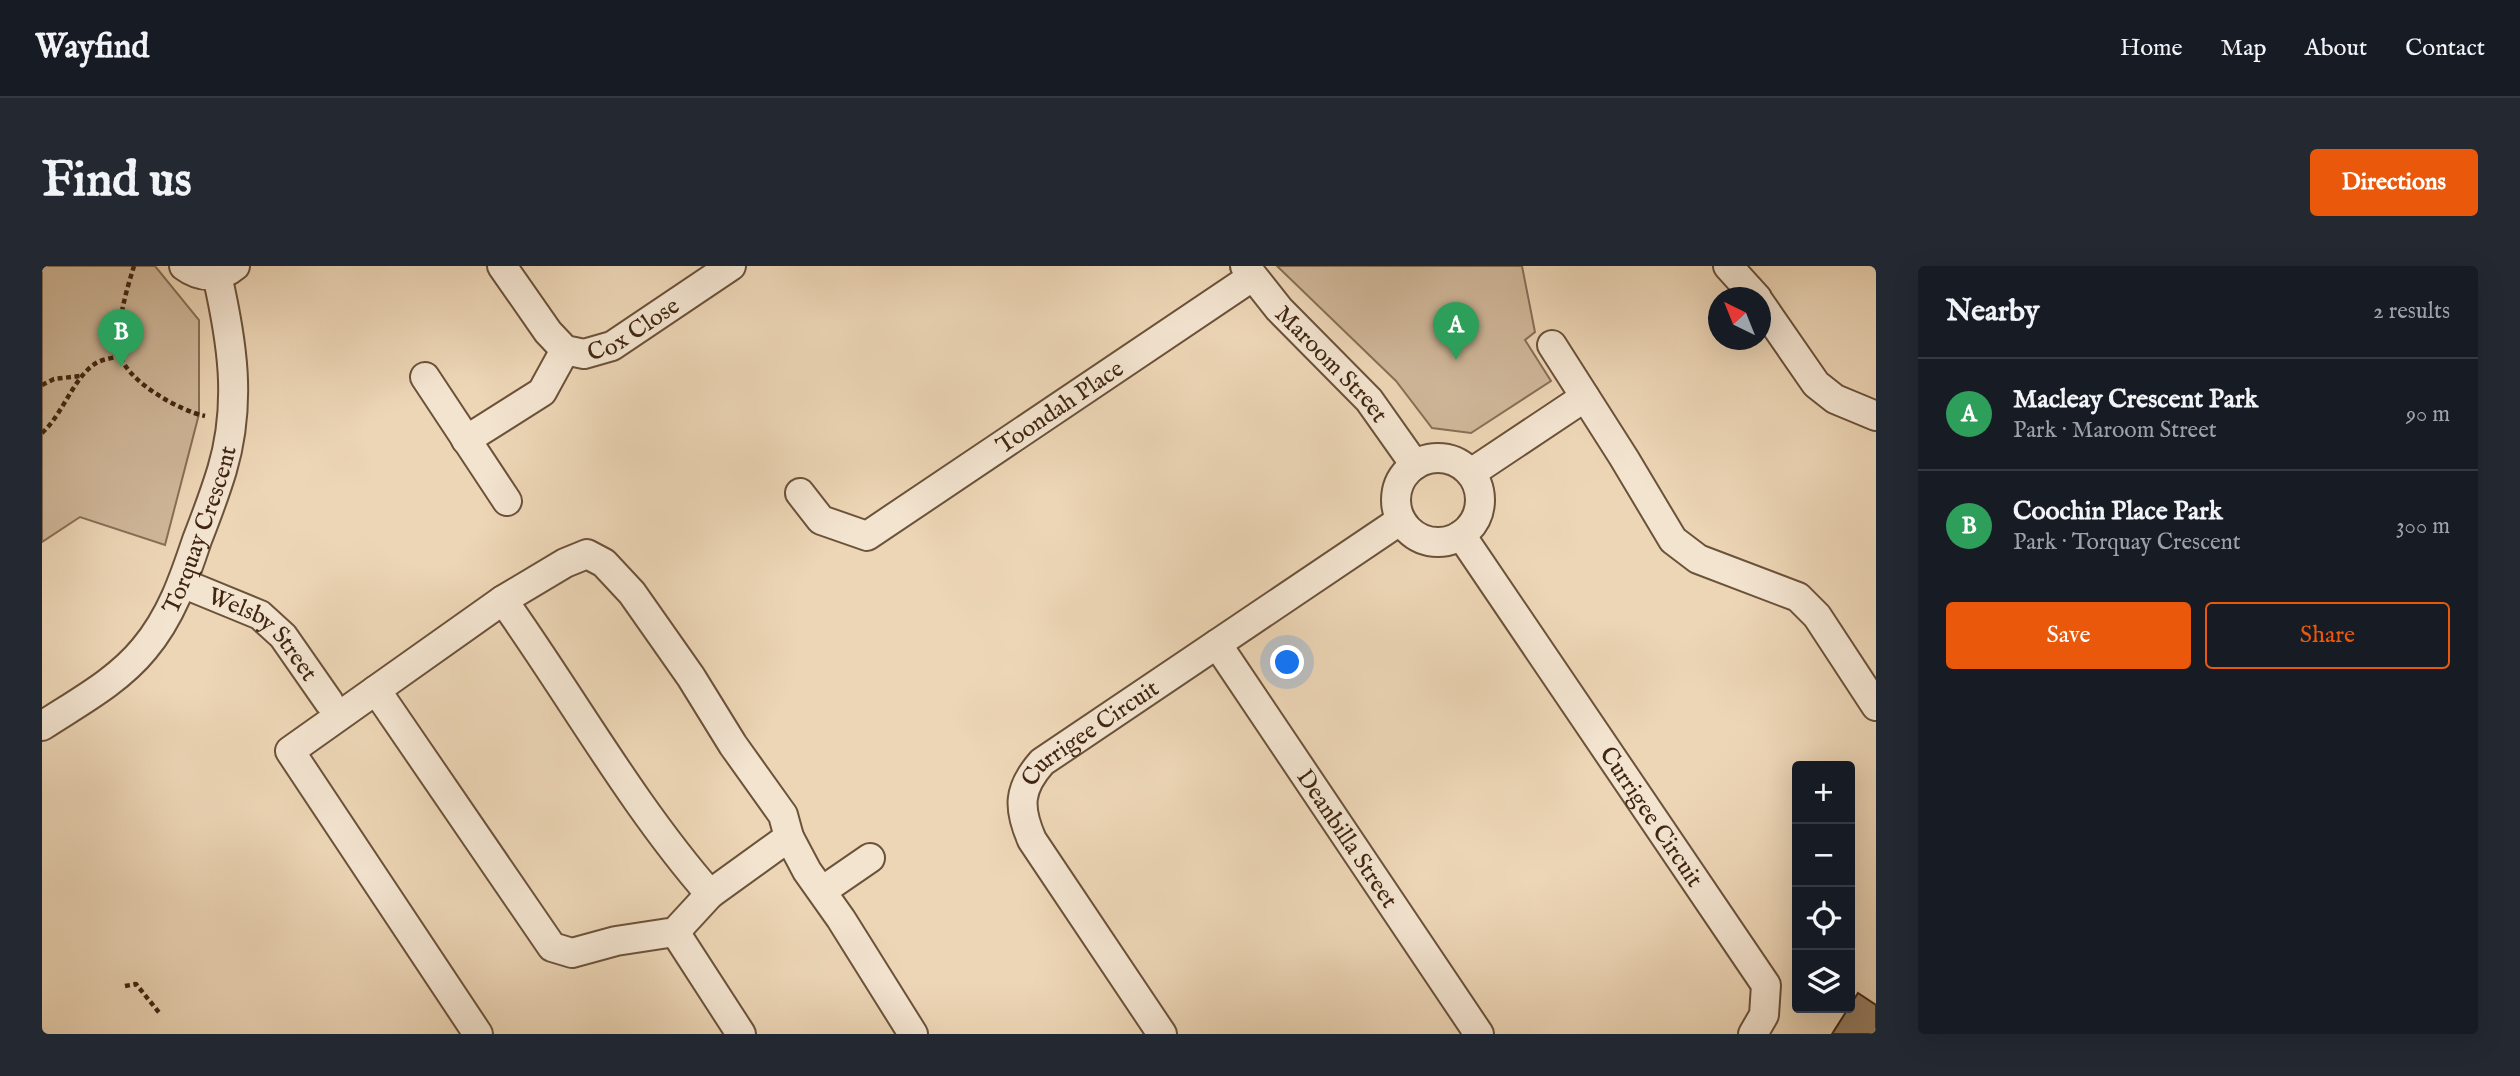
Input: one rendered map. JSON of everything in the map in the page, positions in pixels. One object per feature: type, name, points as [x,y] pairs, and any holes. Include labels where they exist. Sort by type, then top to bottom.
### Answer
[{"type":"street","points":[[184,266],[204,276],[226,271]]},
{"type":"street","name":"Cox Close","points":[[502,266],[548,332],[565,350],[584,354],[612,346],[731,266]]},
{"type":"street","points":[[1728,266],[1747,287]]},
{"type":"street","name":"Torquay Crescent","points":[[42,726],[107,684],[143,651],[165,621],[183,583],[223,468],[232,422],[234,377],[226,271]]},
{"type":"street","name":"Maroom Street","points":[[1249,272],[1279,309],[1369,400],[1415,464]]},
{"type":"street","name":"Toondah Place","points":[[800,493],[821,520],[867,536],[1249,272]]},
{"type":"street","points":[[1771,319],[1816,384],[1835,399],[1876,416]]},
{"type":"street","points":[[1552,345],[1673,540],[1698,559],[1798,597],[1816,616],[1876,706]]},
{"type":"street","name":"Cox Close","points":[[466,440],[542,392],[565,350]]},
{"type":"street","points":[[425,377],[507,501]]},
{"type":"street","points":[[1471,473],[1585,397]]},
{"type":"street","points":[[1440,458],[1454,461],[1471,473],[1478,486],[1479,506],[1475,520],[1461,535],[1448,541],[1425,540],[1412,533],[1401,520],[1396,506],[1397,489],[1404,475],[1415,464],[1440,458]]},
{"type":"street","name":"Currigee Circuit","points":[[1162,1034],[1032,840],[1024,821],[1022,800],[1028,778],[1042,762],[1401,520]]},
{"type":"street","name":"Currigee Circuit","points":[[1461,535],[1766,985],[1764,1015],[1753,1034]]},
{"type":"street","points":[[478,1034],[290,751],[503,600],[556,567],[587,554],[604,563],[632,593],[691,677],[733,746],[783,815],[789,837],[807,871],[913,1034]]},
{"type":"street","name":"Welsby Street","points":[[183,583],[260,615],[283,636],[329,702]]},
{"type":"street","points":[[503,600],[564,693],[686,867],[710,894]]},
{"type":"street","name":"Deanbilla Street","points":[[1217,644],[1479,1034]]},
{"type":"street","points":[[376,690],[552,947],[572,953],[675,932],[710,894],[789,837]]},
{"type":"street","points":[[822,891],[870,858]]},
{"type":"street","points":[[675,932],[741,1034]]},
{"type":"path","points":[[134,266],[119,330],[120,356],[132,373],[162,398],[193,414],[232,422]]},
{"type":"path","points":[[42,433],[62,410],[81,376],[98,362],[120,356]]},
{"type":"path","points":[[42,385],[54,379],[81,376]]},
{"type":"path","points":[[125,986],[136,984],[161,1015]]},
{"type":"shaded area","points":[[42,266],[155,266],[199,320],[199,414],[165,545],[80,517],[42,542]]},
{"type":"shaded area","points":[[1277,266],[1522,266],[1535,332],[1525,340],[1551,381],[1471,433],[1432,428],[1396,381]]},
{"type":"building","points":[[1858,993],[1876,1005],[1876,1034],[1832,1034],[1845,1013],[1855,1013],[1855,998]]},
{"type":"place","name":"Macleay Crescent Park","points":[[1456,360]]},
{"type":"place","name":"Coochin Place Park","points":[[121,367]]}]
